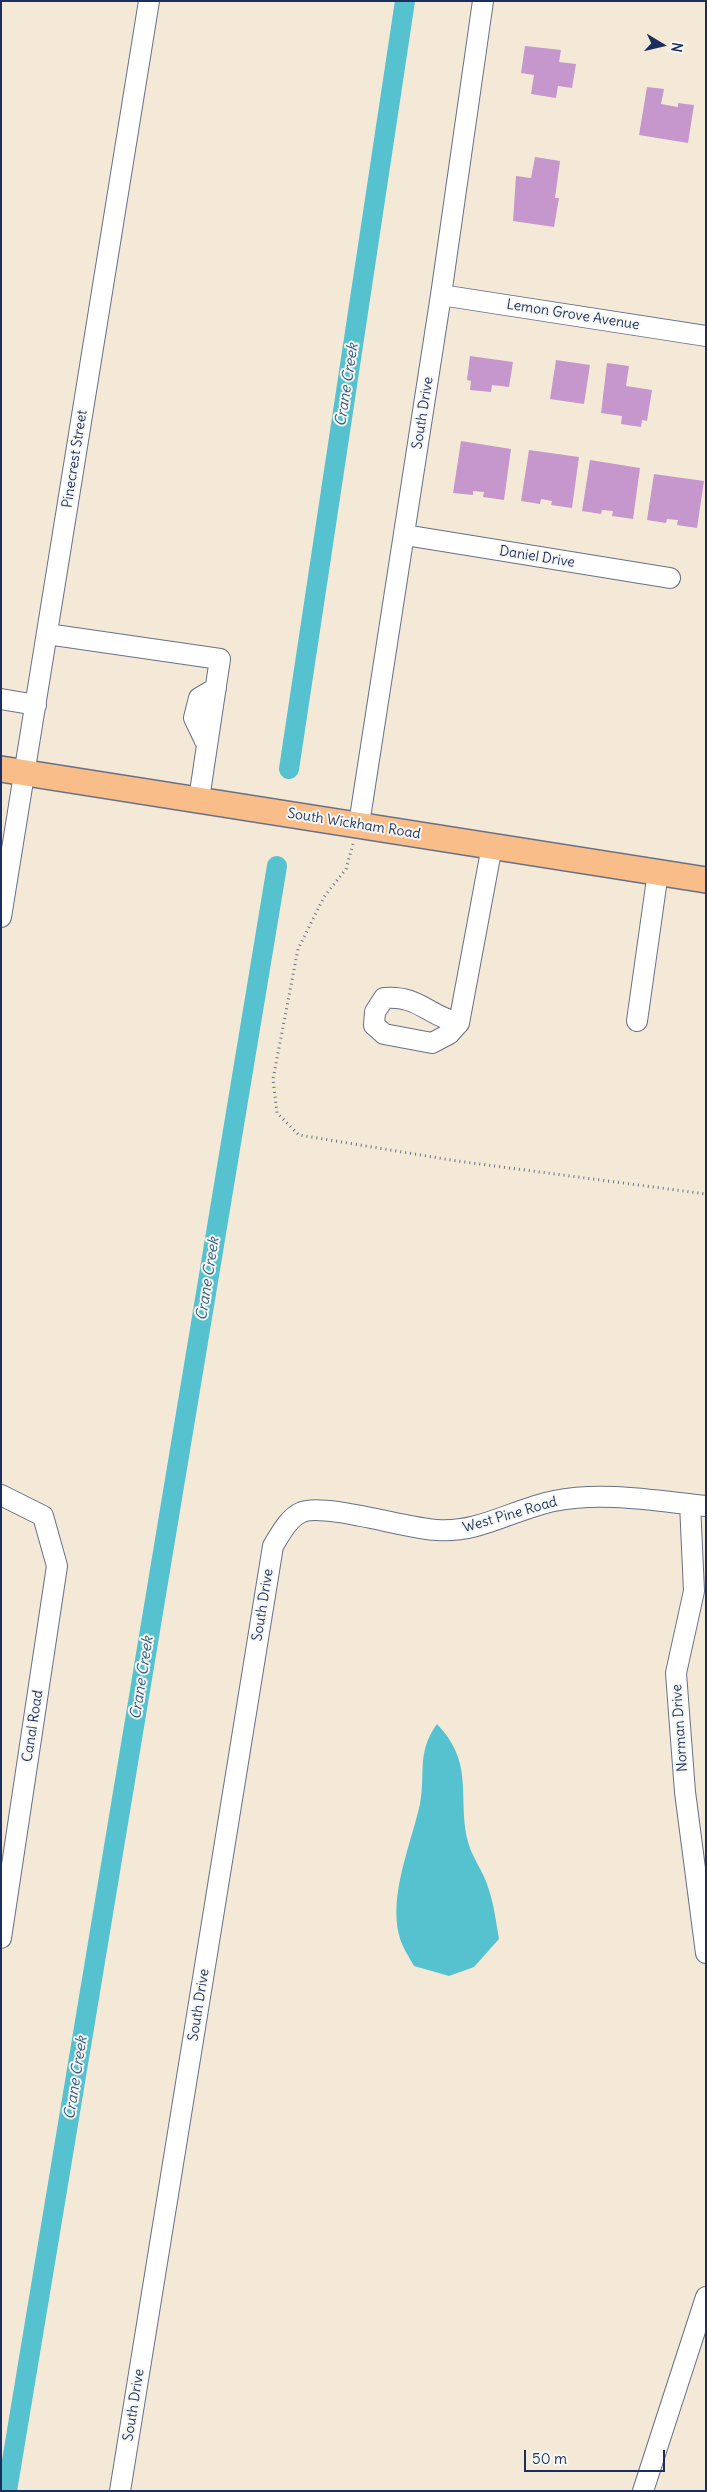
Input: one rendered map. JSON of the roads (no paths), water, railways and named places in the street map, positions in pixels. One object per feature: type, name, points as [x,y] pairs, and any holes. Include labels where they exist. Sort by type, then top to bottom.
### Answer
[{"type":"main road","name":"South Wickham Road","points":[[13,770],[706,880]]},
{"type":"street","name":"Pinecrest Street","points":[[1,917],[13,770],[36,705],[149,1]]},
{"type":"street","name":"South Drive","points":[[359,824],[405,535],[483,1]]},
{"type":"street","name":"Lemon Grove Avenue","points":[[441,295],[706,336]]},
{"type":"street","name":"Daniel Drive","points":[[405,535],[670,578]]},
{"type":"street","points":[[47,634],[220,659],[199,799]]},
{"type":"street","points":[[1,699],[36,705]]},
{"type":"street","points":[[459,1024],[492,846]]},
{"type":"street","points":[[637,1021],[658,872]]},
{"type":"street","name":"Canal Road","points":[[1,1496],[43,1516],[57,1566],[1,1938]]},
{"type":"street","name":"West Pine Road","points":[[288,1523],[302,1512],[328,1512],[436,1530],[465,1530],[554,1501],[614,1496],[698,1505]]},
{"type":"street","name":"Norman Drive","points":[[698,1505],[694,1591],[676,1672],[685,1792],[706,1952]]},
{"type":"street","name":"South Drive","points":[[120,2491],[273,1546],[288,1523]]},
{"type":"street","points":[[694,1591],[706,1573]]},
{"type":"street","points":[[643,2491],[706,2297]]},
{"type":"water","points":[[437,1724],[449,1738],[460,1765],[467,1838],[490,1893],[499,1939],[474,1967],[449,1976],[414,1966],[400,1939],[397,1919],[397,1903],[402,1869],[422,1793],[426,1744]]},
{"type":"waterway","name":"Crane Creek","points":[[289,769],[405,1]]},
{"type":"waterway","name":"Crane Creek","points":[[7,2491],[277,866]]}]
